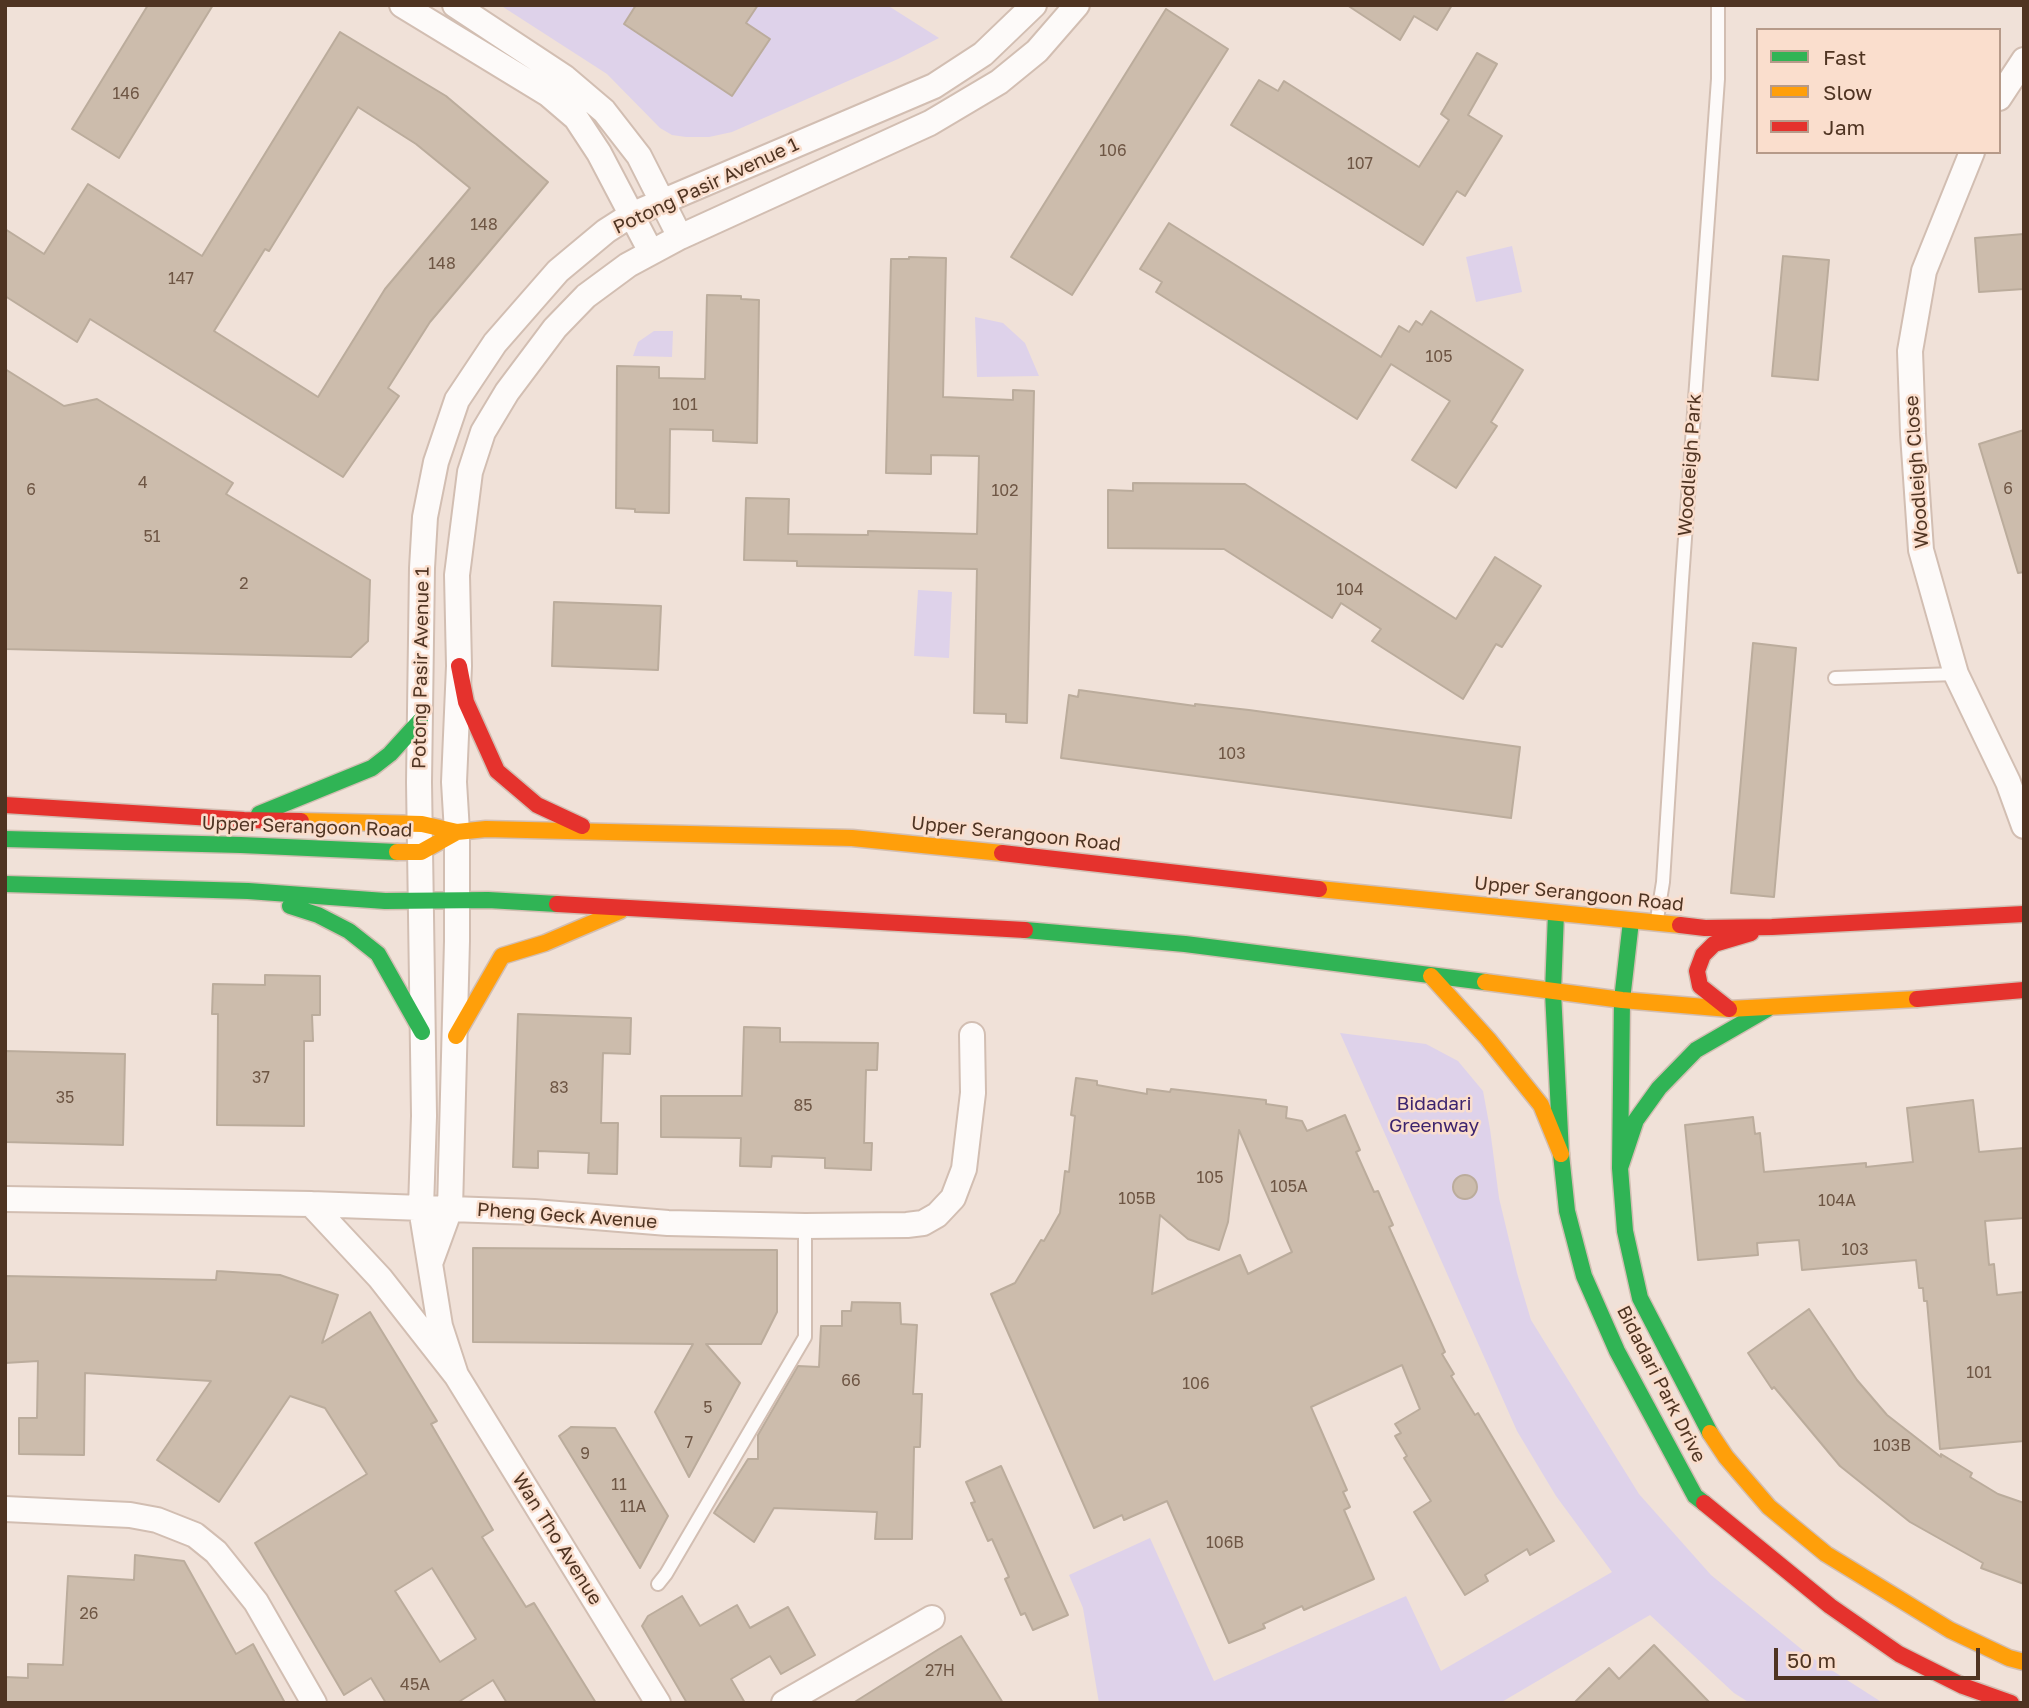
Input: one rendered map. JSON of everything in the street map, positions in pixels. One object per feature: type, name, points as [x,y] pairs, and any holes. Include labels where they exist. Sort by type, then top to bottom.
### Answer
[{"type":"main road","points":[[458,666],[466,702],[497,771],[537,805],[593,832]]},
{"type":"main road","points":[[244,820],[372,768],[390,754],[420,720]]},
{"type":"main road","points":[[5,805],[244,820],[422,824],[457,832]]},
{"type":"main road","name":"Upper Serangoon Road","points":[[5,839],[421,852],[457,832],[486,829],[852,838],[1705,928],[2024,914]]},
{"type":"main road","points":[[5,886],[248,891],[385,901],[456,899],[983,926],[1185,944],[1553,992],[1730,1009],[1872,1003],[2024,990]]},
{"type":"main road","points":[[248,891],[318,915],[349,931],[378,954],[422,1032]]},
{"type":"main road","points":[[456,1036],[502,956],[545,943],[625,908]]},
{"type":"main road","name":"Bidadari Park Drive","points":[[1556,913],[1553,992],[1561,1154],[1567,1211],[1584,1276],[1617,1351],[1695,1496],[1830,1606],[1899,1654],[1963,1686],[2011,1703]]},
{"type":"main road","name":"Bidadari Park Drive","points":[[1631,920],[1622,1000],[1620,1168],[1625,1231],[1640,1298],[1706,1426],[1726,1457],[1769,1507],[1826,1554],[1950,1630],[2009,1658],[2024,1662]]},
{"type":"main road","points":[[1730,1009],[1700,986],[1696,971],[1703,955],[1714,944],[1772,927]]},
{"type":"main road","points":[[1431,976],[1488,1039],[1541,1105],[1561,1154]]},
{"type":"main road","points":[[1620,1168],[1636,1120],[1659,1088],[1696,1050],[1772,1007]]},
{"type":"street","points":[[402,5],[548,94],[576,118],[599,153],[651,252]]},
{"type":"street","points":[[455,5],[564,77],[604,110],[639,156],[680,237]]},
{"type":"street","name":"Potong Pasir Avenue 1","points":[[421,899],[422,824],[419,782],[425,517],[436,462],[457,400],[495,343],[558,271],[606,231],[631,215],[934,86],[983,54],[1034,5]]},
{"type":"street","name":"Potong Pasir Avenue 1","points":[[456,899],[457,832],[454,782],[458,666],[457,575],[470,472],[483,432],[507,392],[555,328],[586,296],[628,265],[680,237],[930,123],[999,82],[1037,51],[1077,5]]},
{"type":"street","points":[[2001,95],[2024,60]]},
{"type":"street","name":"Woodleigh Close","points":[[1971,154],[1924,271],[1910,352],[1922,550],[1956,674],[2008,782],[2024,826]]},
{"type":"street","name":"Wan Tho Avenue","points":[[421,899],[424,1116],[421,1208],[440,1326],[456,1375]]},
{"type":"street","points":[[429,1265],[450,1209],[456,1036],[456,899]]},
{"type":"street","name":"Pheng Geck Avenue","points":[[5,1199],[311,1203],[534,1212],[668,1223],[804,1226],[923,1223],[953,1198],[964,1169],[973,1093],[972,1035]]},
{"type":"street","name":"Wan Tho Avenue","points":[[311,1203],[407,1310],[456,1375],[658,1703]]},
{"type":"street","points":[[5,1509],[130,1515],[157,1520],[195,1535],[216,1552],[256,1602],[314,1703]]},
{"type":"street","points":[[784,1703],[932,1618]]},
{"type":"lane","name":"Woodleigh Park","points":[[1656,924],[1663,882],[1716,106],[1718,5]]},
{"type":"lane","points":[[1835,678],[1956,674]]},
{"type":"lane","points":[[658,1584],[805,1337],[804,1226]]},
{"type":"green space","points":[[500,5],[887,5],[939,38],[898,59],[732,132],[709,137],[686,137],[672,135],[660,128],[607,74]]},
{"type":"green space","points":[[1512,246],[1522,292],[1476,302],[1466,257]]},
{"type":"green space","points":[[975,317],[1003,323],[1025,343],[1039,376],[977,377]]},
{"type":"green space","points":[[654,331],[673,331],[672,357],[633,356],[638,342]]},
{"type":"green space","points":[[918,590],[952,592],[949,658],[914,656]]},
{"type":"green space","name":"Bidadari Greenway","points":[[1340,1033],[1426,1044],[1458,1061],[1483,1091],[1499,1198],[1531,1320],[1639,1494],[1711,1575],[1811,1657],[1883,1703],[1750,1703],[1734,1693],[1650,1615],[1500,1703],[1099,1703],[1083,1608],[1069,1575],[1150,1538],[1214,1681],[1406,1596],[1441,1671],[1612,1572],[1556,1496],[1517,1431]]},
{"type":"building","points":[[148,5],[213,5],[119,158],[72,129]]},
{"type":"building","points":[[636,5],[758,5],[746,23],[770,39],[732,96],[624,24]]},
{"type":"building","points":[[1347,5],[1452,5],[1437,30],[1414,16],[1400,40]]},
{"type":"building","points":[[1166,9],[1228,49],[1072,295],[1011,257]]},
{"type":"building","points":[[340,32],[446,96],[548,182],[430,322],[388,388],[399,396],[343,477],[90,319],[77,342],[5,296],[5,229],[44,254],[88,184],[202,256]],"holes":[[[358,107],[416,144],[470,188],[385,289],[318,397],[214,331],[265,249],[269,251]]]},
{"type":"building","points":[[1477,53],[1497,64],[1468,115],[1502,136],[1465,196],[1457,191],[1423,245],[1231,125],[1259,80],[1278,91],[1284,81],[1419,167],[1449,120],[1441,114]]},
{"type":"building","points":[[1169,223],[1381,357],[1399,326],[1409,332],[1416,321],[1422,325],[1431,311],[1523,370],[1491,422],[1497,426],[1456,488],[1412,460],[1450,401],[1391,364],[1357,419],[1156,292],[1162,282],[1140,269]]},
{"type":"building","points":[[2024,234],[2024,289],[1979,292],[1975,238]]},
{"type":"building","points":[[1783,256],[1829,260],[1818,380],[1772,376]]},
{"type":"building","points":[[946,258],[943,397],[1013,400],[1013,390],[1034,391],[1027,723],[1006,722],[1006,714],[974,713],[977,569],[797,566],[797,561],[744,560],[746,498],[789,499],[788,534],[868,535],[868,531],[977,534],[979,456],[931,455],[931,474],[886,473],[891,259]]},
{"type":"building","points":[[707,295],[741,296],[741,299],[759,300],[757,443],[713,441],[713,430],[670,429],[669,513],[635,512],[635,509],[616,508],[617,366],[659,367],[659,378],[705,379]]},
{"type":"building","points":[[5,369],[64,406],[97,399],[233,483],[226,494],[370,580],[368,641],[351,657],[5,649]]},
{"type":"building","points":[[2024,430],[2024,572],[2018,573],[1979,444]]},
{"type":"building","points":[[1133,483],[1245,484],[1456,619],[1495,557],[1541,586],[1502,647],[1496,644],[1463,699],[1372,641],[1381,629],[1341,603],[1332,618],[1224,549],[1108,548],[1108,490],[1133,491]]},
{"type":"building","points":[[554,602],[661,606],[658,670],[552,666]]},
{"type":"building","points":[[1753,643],[1796,648],[1774,897],[1731,893]]},
{"type":"building","points":[[1079,690],[1520,747],[1511,818],[1061,758],[1069,695],[1078,697]]},
{"type":"building","points":[[265,975],[320,976],[320,1015],[312,1015],[313,1041],[304,1041],[304,1126],[217,1125],[218,1014],[212,1014],[213,984],[265,985]]},
{"type":"building","points":[[518,1014],[631,1018],[630,1054],[603,1053],[601,1123],[618,1123],[617,1174],[588,1173],[589,1153],[538,1151],[538,1168],[513,1167]]},
{"type":"building","points":[[744,1027],[780,1028],[780,1042],[878,1043],[877,1070],[866,1070],[864,1143],[872,1143],[871,1170],[825,1168],[825,1158],[772,1156],[771,1167],[740,1166],[741,1138],[661,1137],[661,1096],[742,1096]]},
{"type":"building","points":[[5,1051],[125,1054],[123,1145],[5,1142]]},
{"type":"building","points":[[1076,1078],[1097,1081],[1097,1085],[1147,1094],[1147,1089],[1170,1092],[1171,1089],[1266,1100],[1266,1104],[1287,1107],[1286,1118],[1302,1121],[1307,1131],[1345,1115],[1360,1150],[1356,1152],[1393,1225],[1389,1227],[1445,1352],[1442,1354],[1454,1374],[1451,1376],[1475,1415],[1478,1413],[1554,1541],[1530,1555],[1527,1549],[1485,1575],[1488,1581],[1465,1595],[1414,1512],[1431,1501],[1404,1458],[1407,1456],[1395,1436],[1401,1433],[1395,1424],[1420,1409],[1402,1365],[1311,1407],[1347,1490],[1343,1492],[1350,1507],[1344,1510],[1374,1579],[1304,1610],[1302,1606],[1263,1624],[1265,1628],[1229,1643],[1167,1501],[1124,1520],[1122,1515],[1094,1528],[991,1294],[1015,1283],[1060,1213],[1065,1171],[1069,1172],[1075,1116],[1071,1115]],"holes":[[[1239,1130],[1292,1252],[1248,1274],[1240,1255],[1152,1294],[1160,1215],[1188,1239],[1219,1250],[1228,1222]]]},
{"type":"building","points":[[1973,1100],[1979,1152],[2024,1148],[2024,1218],[1985,1221],[1989,1265],[1994,1264],[1997,1295],[2024,1292],[2024,1441],[1940,1449],[1927,1301],[1924,1301],[1923,1288],[1919,1288],[1916,1260],[1802,1270],[1799,1240],[1757,1243],[1758,1255],[1698,1260],[1685,1125],[1753,1117],[1755,1134],[1760,1133],[1764,1172],[1866,1163],[1866,1167],[1913,1162],[1907,1108]]},
{"type":"building","points":[[1465,1175],[1474,1178],[1477,1187],[1474,1196],[1465,1199],[1456,1196],[1453,1187],[1456,1178]]},
{"type":"building","points":[[473,1248],[777,1250],[777,1312],[761,1344],[706,1344],[740,1383],[689,1477],[655,1412],[693,1344],[473,1342]]},
{"type":"building","points":[[217,1271],[280,1275],[338,1295],[322,1343],[370,1312],[437,1421],[431,1424],[493,1530],[482,1537],[526,1607],[534,1603],[596,1703],[507,1703],[493,1680],[457,1703],[386,1703],[371,1678],[344,1695],[255,1543],[367,1474],[325,1408],[290,1396],[219,1502],[157,1460],[211,1381],[85,1373],[84,1455],[19,1454],[19,1418],[37,1418],[38,1361],[5,1363],[5,1276],[216,1280]],"holes":[[[432,1568],[476,1639],[440,1662],[395,1591]]]},
{"type":"building","points":[[852,1302],[900,1303],[901,1324],[917,1325],[913,1394],[922,1394],[920,1447],[914,1447],[912,1539],[875,1539],[877,1512],[774,1508],[754,1542],[714,1513],[748,1459],[758,1459],[758,1435],[798,1366],[819,1367],[821,1326],[842,1326],[842,1311],[851,1311]]},
{"type":"building","points":[[1809,1309],[1857,1380],[1887,1415],[1941,1457],[1941,1454],[1972,1473],[1970,1477],[1998,1494],[2024,1503],[2024,1584],[1981,1568],[1983,1563],[1910,1522],[1840,1466],[1774,1387],[1772,1389],[1748,1353]]},
{"type":"building","points":[[571,1427],[615,1428],[668,1516],[640,1568],[559,1436]]},
{"type":"building","points":[[1001,1466],[1068,1615],[1033,1630],[1025,1613],[1021,1615],[1005,1579],[1009,1577],[992,1539],[988,1541],[971,1503],[975,1502],[966,1482]]},
{"type":"building","points":[[135,1555],[184,1561],[236,1654],[253,1644],[285,1703],[5,1703],[5,1677],[28,1678],[28,1664],[63,1665],[68,1576],[134,1580]]},
{"type":"building","points":[[682,1596],[700,1626],[737,1605],[750,1628],[788,1607],[815,1655],[781,1674],[770,1656],[731,1679],[745,1703],[687,1703],[642,1626],[648,1616]]},
{"type":"building","points":[[961,1636],[1003,1703],[853,1703],[939,1649]]},
{"type":"building","points":[[1654,1645],[1710,1703],[1574,1703],[1609,1668],[1619,1679]]},
{"type":"traffic: fast","points":[[259,814],[372,768],[390,754],[420,721]]},
{"type":"traffic: fast","points":[[5,839],[397,852]]},
{"type":"traffic: fast","points":[[5,884],[248,891],[385,901],[488,900],[557,904]]},
{"type":"traffic: fast","points":[[290,906],[318,915],[349,931],[378,954],[422,1032]]},
{"type":"traffic: fast","points":[[1556,913],[1553,992],[1561,1154],[1567,1211],[1584,1276],[1617,1351],[1695,1496],[1704,1503]]},
{"type":"traffic: fast","points":[[1631,921],[1622,1000],[1620,1168],[1625,1231],[1640,1298],[1710,1433]]},
{"type":"traffic: fast","points":[[1025,930],[1185,944],[1485,982]]},
{"type":"traffic: fast","points":[[1620,1168],[1636,1120],[1659,1088],[1696,1050],[1767,1009]]},
{"type":"traffic: slow","points":[[301,821],[422,824],[457,832]]},
{"type":"traffic: slow","points":[[397,852],[421,852],[457,832],[486,829],[852,838],[1002,853]]},
{"type":"traffic: slow","points":[[1319,889],[1680,925]]},
{"type":"traffic: slow","points":[[456,1036],[502,956],[545,943],[620,911]]},
{"type":"traffic: slow","points":[[1431,976],[1488,1039],[1541,1105],[1561,1154]]},
{"type":"traffic: slow","points":[[1485,982],[1622,1000],[1729,1009],[1917,999]]},
{"type":"traffic: slow","points":[[1710,1433],[1726,1457],[1769,1507],[1826,1554],[1950,1630],[2009,1658],[2024,1662]]},
{"type":"traffic: jam","points":[[459,666],[466,702],[497,771],[537,805],[582,826]]},
{"type":"traffic: jam","points":[[5,805],[301,821]]},
{"type":"traffic: jam","points":[[1002,853],[1319,889]]},
{"type":"traffic: jam","points":[[557,904],[1025,930]]},
{"type":"traffic: jam","points":[[1680,925],[1705,928],[1772,927],[2024,914]]},
{"type":"traffic: jam","points":[[1729,1009],[1700,986],[1697,971],[1703,955],[1714,944],[1751,933]]},
{"type":"traffic: jam","points":[[1917,999],[2024,990]]},
{"type":"traffic: jam","points":[[1704,1503],[1830,1606],[1899,1654],[1963,1686],[2011,1703]]}]
